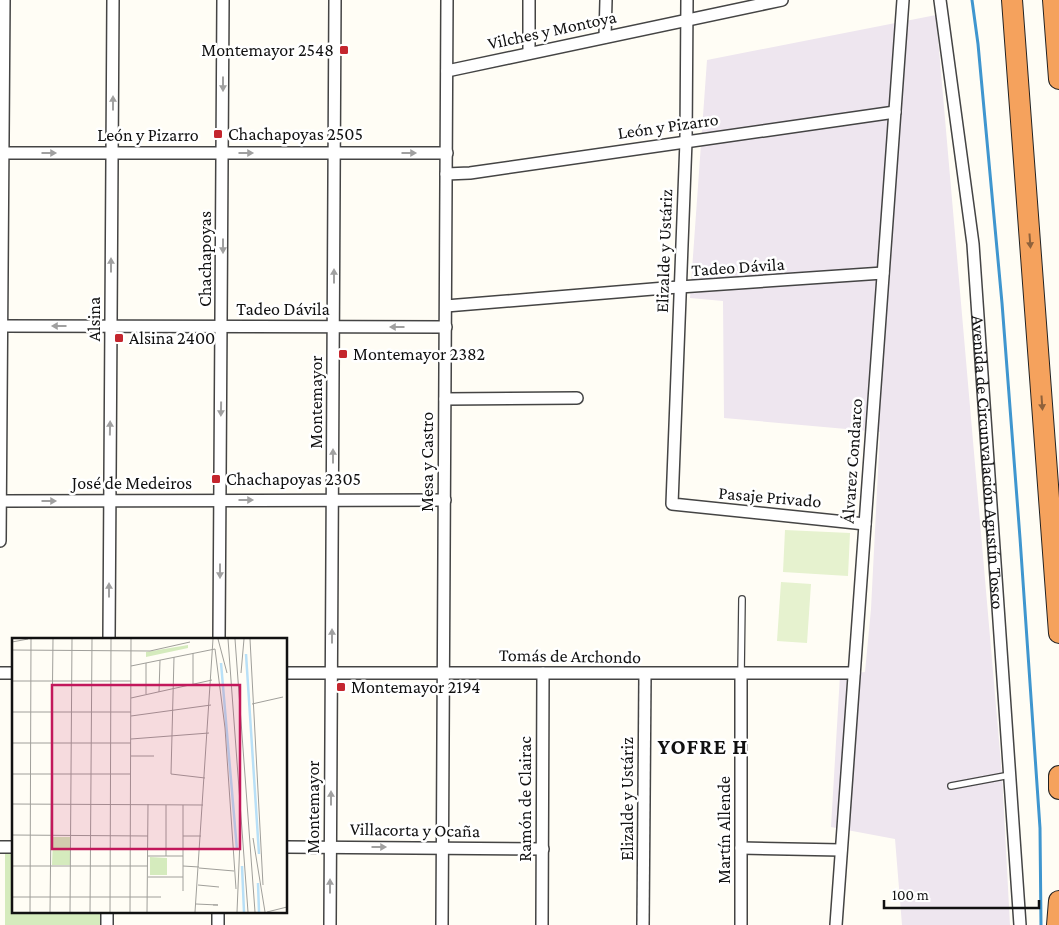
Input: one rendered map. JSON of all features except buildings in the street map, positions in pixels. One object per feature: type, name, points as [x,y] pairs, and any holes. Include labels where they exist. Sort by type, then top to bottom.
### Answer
[{"type":"highway","points":[[1000,0],[1012,131],[1028,209]]},
{"type":"highway","points":[[1012,0],[1059,633]]},
{"type":"highway","points":[[1053,0],[1059,79]]},
{"type":"highway","points":[[1059,776],[1059,788]]},
{"type":"highway","points":[[1057,925],[1059,901]]},
{"type":"street","points":[[0,540],[4,0]]},
{"type":"street","name":"Alsina","points":[[109,638],[113,0]]},
{"type":"street","name":"Chachapoyas","points":[[219,638],[223,0]]},
{"type":"street","name":"Montemayor","points":[[330,925],[334,0]]},
{"type":"street","name":"Mesa y Castro","points":[[442,925],[447,0]]},
{"type":"street","points":[[529,0],[529,53]]},
{"type":"street","points":[[605,37],[606,0]]},
{"type":"street","name":"Elizalde y Ustáriz","points":[[672,504],[686,141],[687,0]]},
{"type":"street","name":"Vilches y Montoya","points":[[447,71],[782,0]]},
{"type":"street","name":"Álvarez Condarco","points":[[836,925],[903,0]]},
{"type":"street","name":"Avenida de Circunvalación Agustín Tosco","points":[[940,0],[974,244],[1020,925]]},
{"type":"street","name":"León y Pizarro","points":[[446,174],[470,173],[895,112]]},
{"type":"street","name":"León y Pizarro","points":[[2,153],[447,153]]},
{"type":"street","name":"Tadeo Dávila","points":[[446,306],[883,273]]},
{"type":"street","name":"Tadeo Dávila","points":[[1,326],[446,327]]},
{"type":"street","points":[[445,399],[576,398]]},
{"type":"street","name":"José de Medeiros","points":[[0,501],[445,500]]},
{"type":"street","name":"Pasaje Privado","points":[[672,504],[865,524]]},
{"type":"street","name":"Tomás de Archondo","points":[[288,672],[854,674]]},
{"type":"street","name":"Ramón de Clairac","points":[[542,925],[543,673]]},
{"type":"street","name":"Elizalde y Ustáriz","points":[[643,925],[645,674]]},
{"type":"street","name":"Martín Allende","points":[[741,674],[741,925]]},
{"type":"street","name":"Villacorta y Ocaña","points":[[288,847],[543,849]]},
{"type":"street","points":[[741,848],[841,850]]},
{"type":"street","points":[[107,912],[107,925]]},
{"type":"street","points":[[218,912],[218,925]]},
{"type":"lane","points":[[741,674],[742,599]]},
{"type":"lane","points":[[951,786],[1010,775]]},
{"type":"shaded area","points":[[936,15],[1002,775],[1010,925],[902,925],[895,839],[831,827],[840,675],[865,672],[871,609],[880,432],[724,418],[723,301],[690,298],[707,60]]},
{"type":"green space","points":[[785,530],[850,533],[848,576],[783,572]]},
{"type":"green space","points":[[781,582],[811,584],[807,643],[777,641]]},
{"type":"green space","points":[[5,854],[12,854],[12,912],[101,912],[101,925],[5,925]]},
{"type":"waterway","points":[[972,0],[978,44],[1002,303],[1020,538],[1040,828],[1041,925]]},
{"type":"place","name":"Montemayor 2548","points":[[344,50]]},
{"type":"place","name":"Chachapoyas 2505","points":[[218,134]]},
{"type":"place","name":"Alsina 2400","points":[[119,338]]},
{"type":"place","name":"Montemayor 2382","points":[[343,354]]},
{"type":"place","name":"Chachapoyas 2305","points":[[216,479]]},
{"type":"place","name":"Montemayor 2194","points":[[341,687]]},
{"type":"district","name":"YOFRE H","points":[[703,746]]}]
